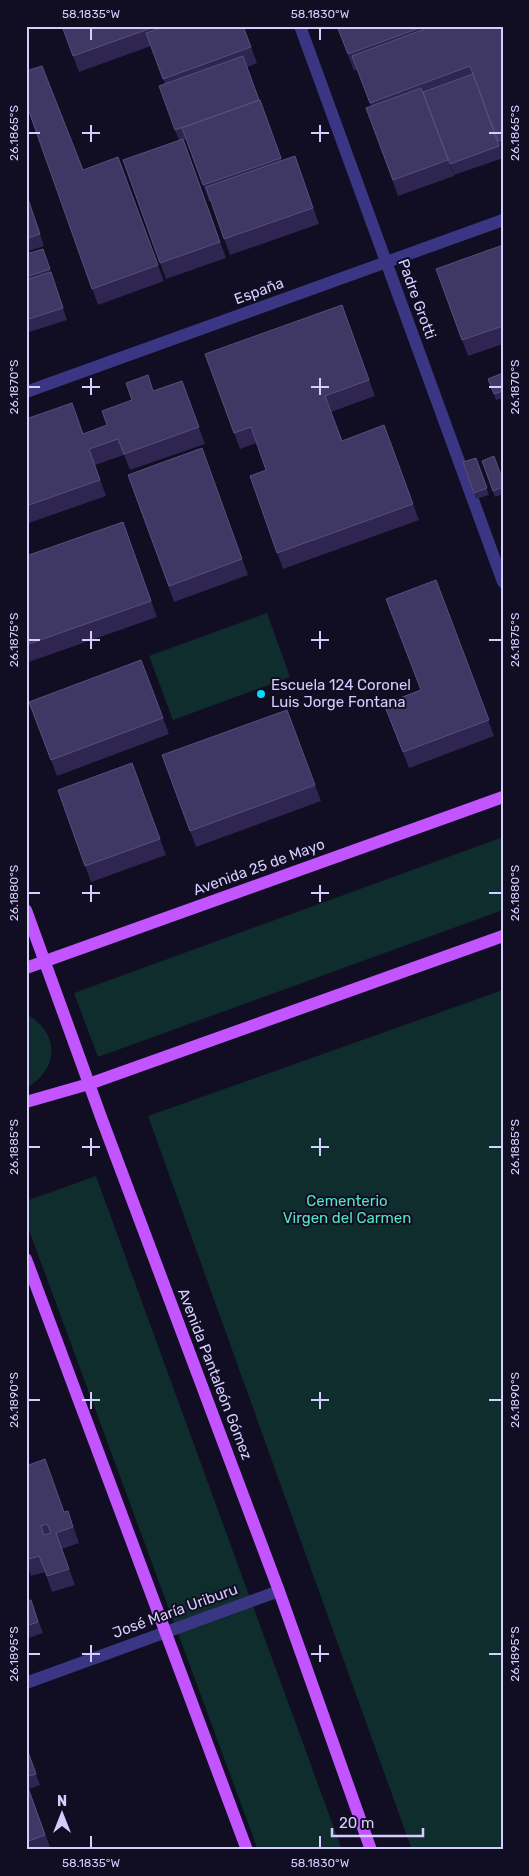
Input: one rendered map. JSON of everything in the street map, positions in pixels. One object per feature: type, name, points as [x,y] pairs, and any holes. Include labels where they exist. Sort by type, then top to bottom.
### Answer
[{"type":"main road","name":"Avenida 25 de Mayo","points":[[26,968],[503,797]]},
{"type":"main road","name":"Avenida Pantaleón Gómez","points":[[26,910],[89,1084],[279,1591],[371,1850]]},
{"type":"main road","points":[[26,1102],[89,1084],[503,936]]},
{"type":"main road","points":[[26,1259],[247,1850]]},
{"type":"street","name":"Padre Grotti","points":[[300,26],[503,582]]},
{"type":"street","name":"España","points":[[26,392],[503,220]]},
{"type":"street","name":"José María Uriburu","points":[[26,1683],[279,1591]]},
{"type":"green space","points":[[267,613],[290,677],[173,720],[149,656]]},
{"type":"green space","points":[[503,837],[503,910],[98,1057],[74,993]]},
{"type":"green space","name":"Cementerio Virgen del Carmen","points":[[503,990],[503,1850],[412,1850],[148,1116]]},
{"type":"green space","points":[[26,1014],[45,1030],[50,1040],[52,1051],[45,1071],[26,1088]]},
{"type":"green space","points":[[96,1176],[342,1850],[258,1850],[26,1222],[26,1201]]},
{"type":"building","points":[[62,26],[157,26],[73,56]]},
{"type":"building","points":[[166,26],[243,26],[251,47],[163,79],[146,33]]},
{"type":"building","points":[[337,26],[425,26],[348,54]]},
{"type":"building","points":[[433,26],[503,26],[503,140],[498,141],[470,66],[370,103],[352,56]]},
{"type":"building","points":[[243,56],[259,100],[175,130],[159,86]]},
{"type":"building","points":[[42,66],[83,170],[118,157],[158,265],[92,289],[26,103],[26,71]]},
{"type":"building","points":[[473,74],[499,146],[450,164],[423,92]]},
{"type":"building","points":[[421,88],[448,160],[393,180],[366,108]]},
{"type":"building","points":[[260,100],[281,158],[203,185],[182,128]]},
{"type":"building","points":[[183,139],[220,242],[160,263],[123,160]]},
{"type":"building","points":[[295,156],[313,208],[224,239],[206,187]]},
{"type":"building","points":[[26,193],[40,234],[26,239]]},
{"type":"building","points":[[503,245],[503,326],[462,340],[436,269]]},
{"type":"building","points":[[43,249],[50,269],[26,277],[26,254]]},
{"type":"building","points":[[51,272],[63,308],[26,320],[26,280]]},
{"type":"building","points":[[342,305],[369,380],[325,396],[342,441],[384,425],[413,504],[277,553],[250,476],[266,470],[251,427],[234,433],[205,354]]},
{"type":"building","points":[[503,373],[503,391],[494,394],[488,379]]},
{"type":"building","points":[[148,375],[153,391],[182,381],[199,427],[124,454],[118,439],[89,449],[100,480],[26,506],[26,419],[72,403],[83,434],[107,425],[102,411],[132,400],[126,383]]},
{"type":"building","points":[[202,448],[242,559],[169,586],[128,475]]},
{"type":"building","points":[[494,456],[503,481],[503,487],[493,491],[482,461]]},
{"type":"building","points":[[476,458],[487,488],[474,493],[463,462]]},
{"type":"building","points":[[123,522],[151,601],[26,645],[26,556]]},
{"type":"building","points":[[436,580],[489,720],[403,752],[384,704],[421,690],[386,599]]},
{"type":"building","points":[[141,660],[163,718],[51,760],[29,702]]},
{"type":"building","points":[[287,710],[315,785],[190,831],[162,755]]},
{"type":"building","points":[[132,763],[160,839],[85,866],[58,790]]},
{"type":"building","points":[[45,1459],[64,1512],[68,1511],[73,1527],[56,1533],[69,1569],[47,1576],[39,1556],[26,1560],[26,1466]],"holes":[[[47,1524],[51,1533],[44,1535],[41,1526]]]},
{"type":"building","points":[[31,1600],[38,1622],[26,1626],[26,1601]]},
{"type":"building","points":[[26,1746],[36,1774],[26,1777]]},
{"type":"building","points":[[26,1786],[45,1835],[26,1842]]},
{"type":"place","name":"Escuela 124 Coronel Luis Jorge Fontana","points":[[261,694]]}]
